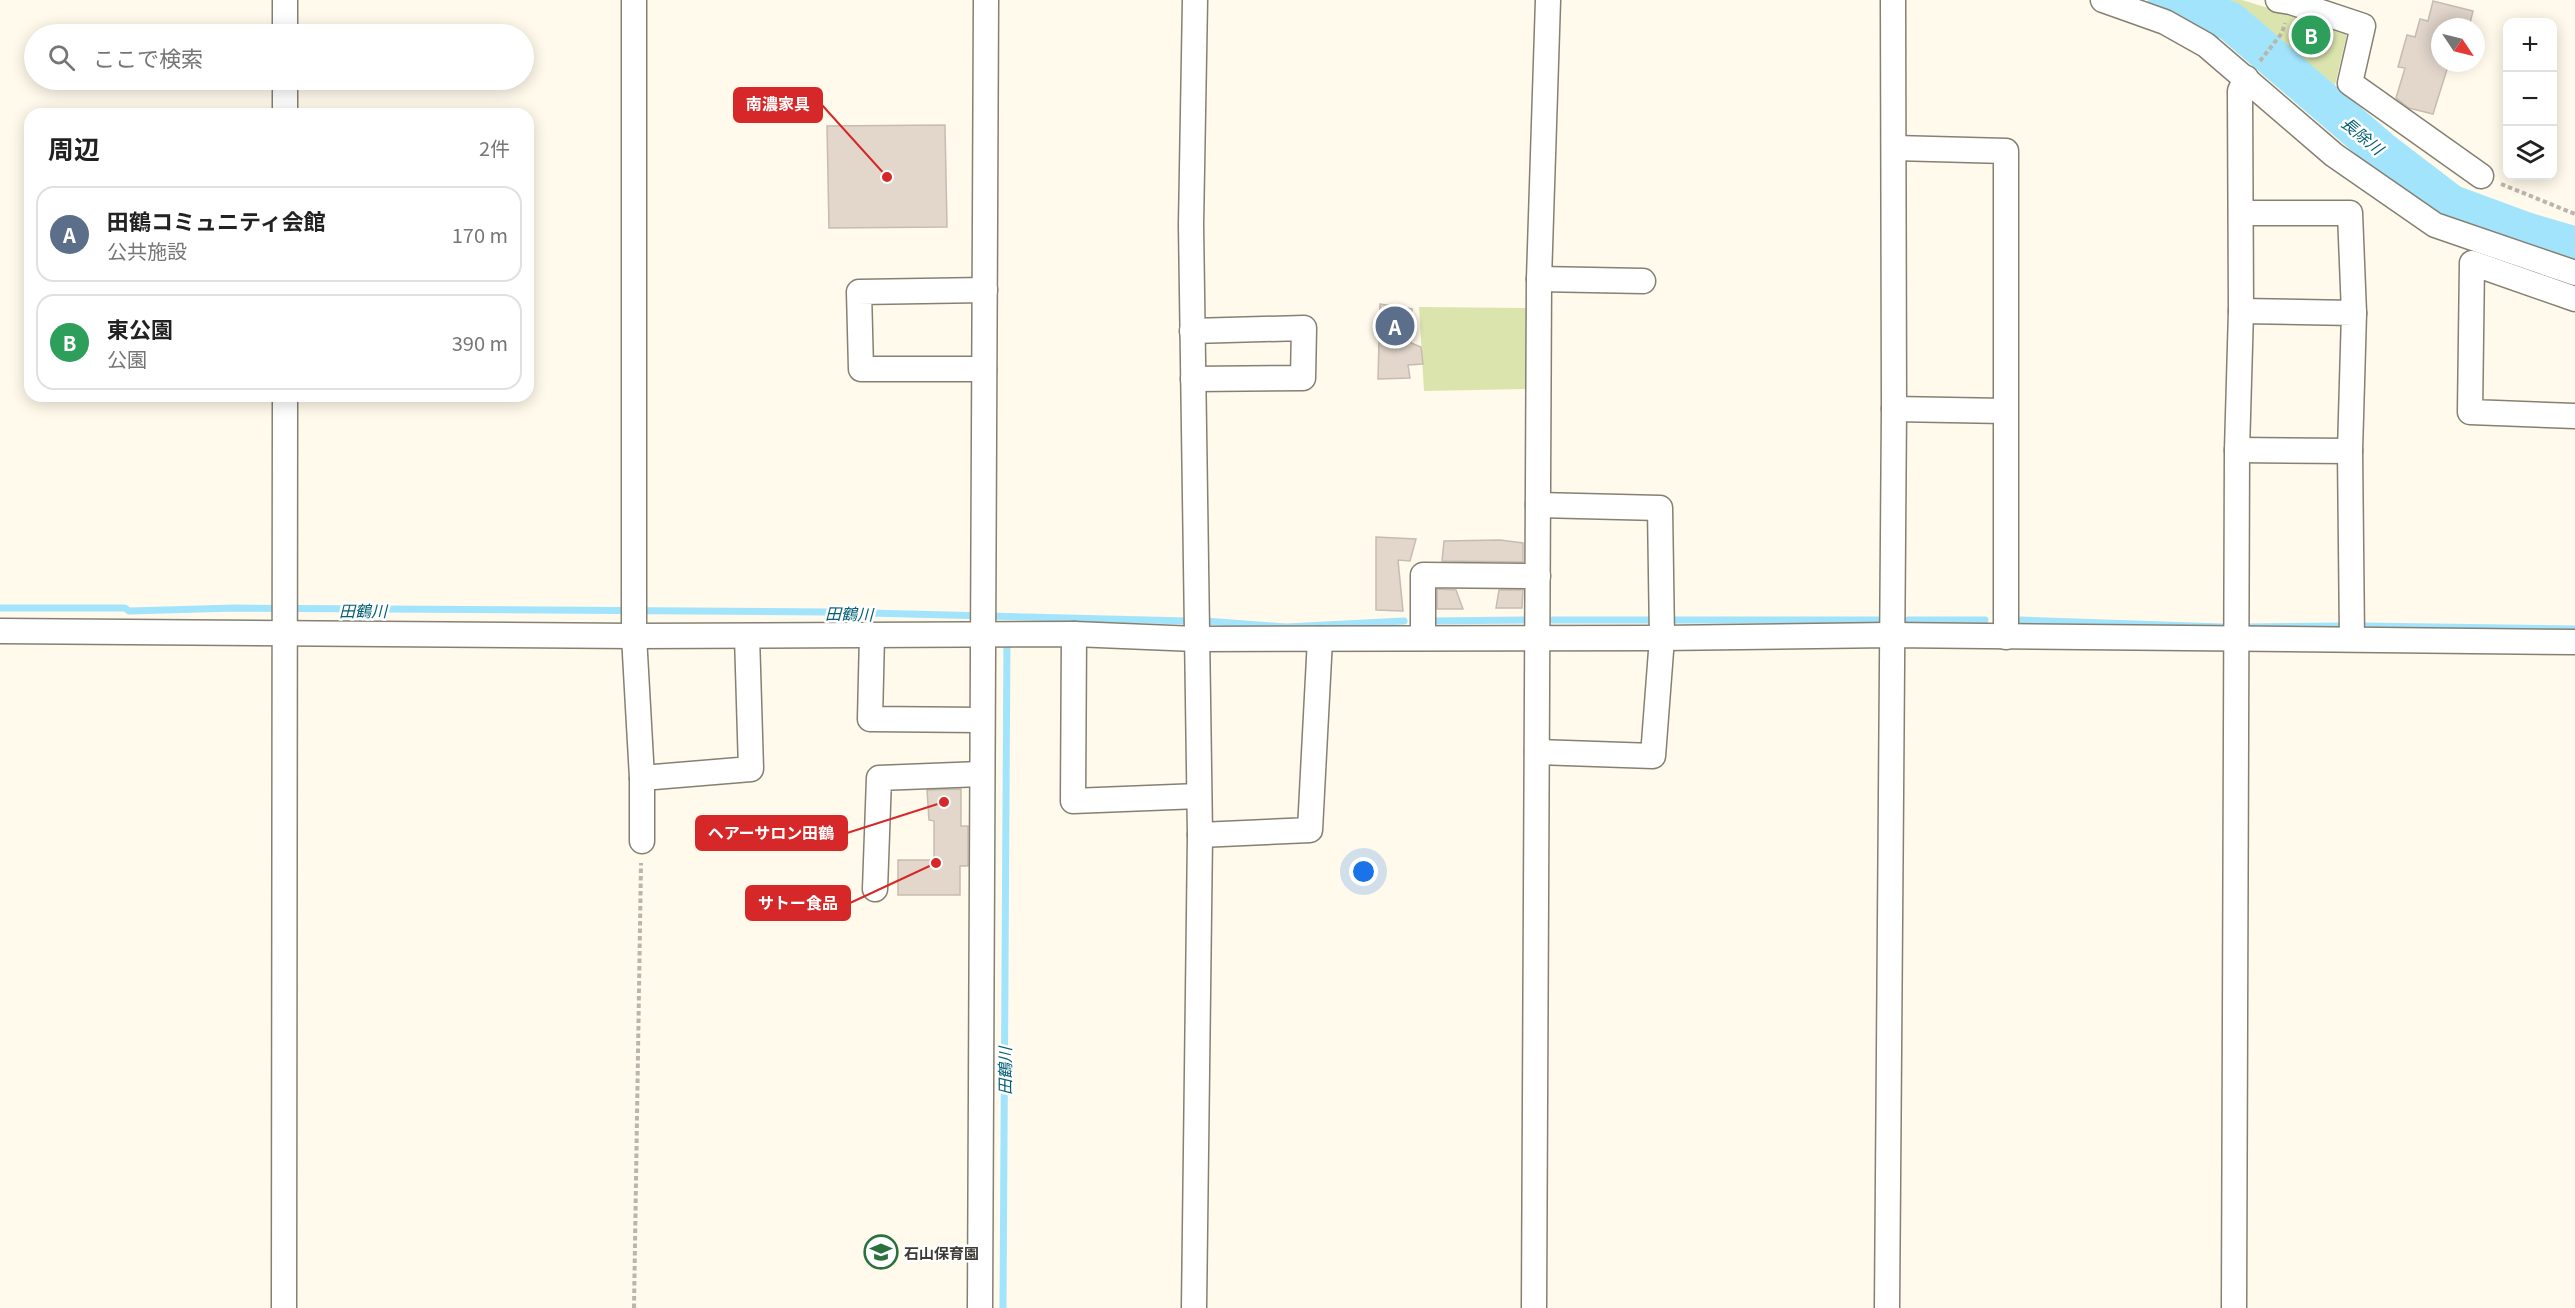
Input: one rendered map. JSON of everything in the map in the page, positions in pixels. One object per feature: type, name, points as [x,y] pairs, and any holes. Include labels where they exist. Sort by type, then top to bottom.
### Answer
[{"type":"street","points":[[285,0],[285,24]]},
{"type":"street","points":[[634,0],[634,631],[642,778],[642,841]]},
{"type":"street","points":[[980,1308],[986,0]]},
{"type":"street","points":[[1194,1308],[1200,835],[1191,225],[1195,0]]},
{"type":"street","points":[[1534,1308],[1539,279],[1548,0]]},
{"type":"street","points":[[1887,1308],[1890,635],[1894,409],[1893,0]]},
{"type":"street","points":[[2103,0],[2166,22],[2252,70],[2334,155],[2435,225],[2575,273]]},
{"type":"street","points":[[2287,1],[2363,26],[2350,83],[2481,176]]},
{"type":"street","points":[[2234,1308],[2236,638],[2241,311],[2240,91],[2252,70]]},
{"type":"street","points":[[285,90],[285,108]]},
{"type":"street","points":[[1894,148],[2006,151],[2006,637]]},
{"type":"street","points":[[2241,213],[2350,213],[2354,313],[2350,451],[2352,639]]},
{"type":"street","points":[[2575,299],[2472,263],[2470,412],[2575,416]]},
{"type":"street","points":[[1539,279],[1643,281]]},
{"type":"street","points":[[984,369],[861,369],[859,292],[985,290]]},
{"type":"street","points":[[2241,311],[2354,313]]},
{"type":"street","points":[[1192,331],[1304,328],[1303,378],[1193,379]]},
{"type":"street","points":[[284,1308],[285,402]]},
{"type":"street","points":[[1894,409],[2005,411]]},
{"type":"street","points":[[2238,450],[2350,451]]},
{"type":"street","points":[[1537,752],[1653,756],[1662,638],[1660,508],[1538,505]]},
{"type":"street","points":[[1423,638],[1423,575],[1538,576]]},
{"type":"street","points":[[0,631],[286,628],[634,631],[747,636],[872,635],[984,625],[1024,634],[1196,639],[1890,635],[2575,642]]},
{"type":"street","points":[[1074,634],[1073,801],[1199,796]]},
{"type":"street","points":[[872,635],[870,719],[981,720]]},
{"type":"street","points":[[642,778],[751,769],[747,636]]},
{"type":"street","points":[[1200,835],[1310,830],[1320,639]]},
{"type":"street","points":[[875,890],[879,778],[981,774]]},
{"type":"path","points":[[2252,70],[2278,39]]},
{"type":"path","points":[[2481,176],[2575,214]]},
{"type":"path","points":[[634,1308],[642,841]]},
{"type":"green space","points":[[2227,0],[2242,0],[2297,17],[2302,9],[2349,25],[2335,85],[2261,24]]},
{"type":"green space","points":[[1419,307],[1530,308],[1525,389],[1424,391]]},
{"type":"building","points":[[2433,1],[2473,11],[2471,18],[2431,18],[2431,72],[2446,72],[2433,114],[2409,108],[2396,98],[2405,68],[2398,67],[2407,35],[2415,37],[2420,19],[2428,21]]},
{"type":"building","points":[[945,125],[947,227],[829,228],[827,126]]},
{"type":"building","points":[[1380,304],[1412,309],[1411,343],[1421,347],[1423,364],[1408,365],[1410,378],[1378,379]]},
{"type":"building","points":[[1376,537],[1416,539],[1410,561],[1398,560],[1403,611],[1376,610]]},
{"type":"building","points":[[1500,540],[1523,543],[1523,562],[1442,561],[1444,541]]},
{"type":"building","points":[[1437,589],[1456,590],[1463,609],[1437,609]]},
{"type":"building","points":[[1499,590],[1523,590],[1522,608],[1496,608]]},
{"type":"building","points":[[961,789],[961,826],[968,826],[968,866],[960,866],[960,895],[898,895],[898,860],[934,860],[934,821],[929,820],[927,790]]},
{"type":"waterway","name":"長除川","points":[[2167,0],[2230,21],[2383,152],[2451,204],[2527,232],[2575,246]]},
{"type":"waterway","name":"田鶴川","points":[[0,608],[125,608],[129,611],[235,608],[829,612],[1188,621]]},
{"type":"waterway","points":[[1430,621],[1525,620]]},
{"type":"waterway","points":[[1553,620],[1649,620]]},
{"type":"waterway","points":[[1665,620],[1878,620]]},
{"type":"waterway","points":[[1908,620],[1985,620]]},
{"type":"waterway","points":[[2020,620],[2222,627]]},
{"type":"waterway","points":[[1205,621],[1286,627],[1404,621]]},
{"type":"waterway","points":[[2247,627],[2344,626]]},
{"type":"waterway","points":[[2363,626],[2575,629]]},
{"type":"waterway","name":"田鶴川","points":[[1003,1308],[1007,637]]},
{"type":"place","name":"東公園","points":[[2311,35]]},
{"type":"place","name":"南濃家具","points":[[887,177]]},
{"type":"place","name":"田鶴コミュニティ会館","points":[[1395,326]]},
{"type":"place","name":"ヘアーサロン田鶴","points":[[944,802]]},
{"type":"place","name":"サトー食品","points":[[936,863]]},
{"type":"place","name":"石山保育園","points":[[881,1252]]}]
